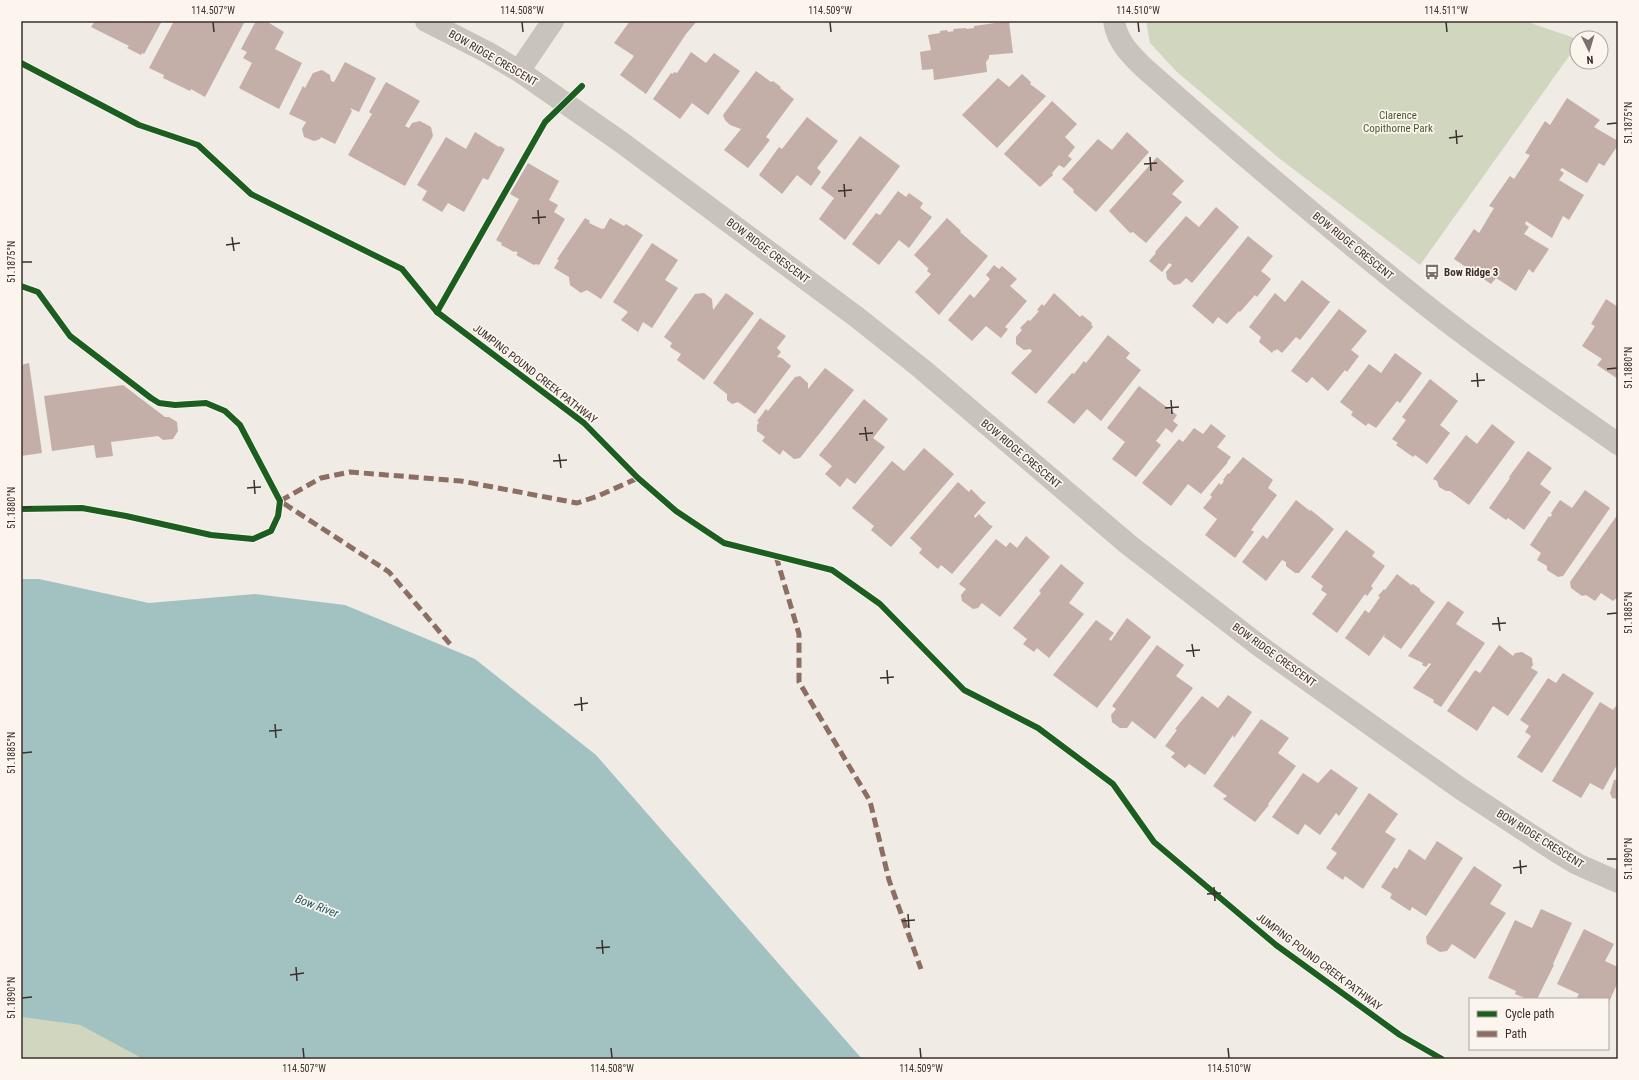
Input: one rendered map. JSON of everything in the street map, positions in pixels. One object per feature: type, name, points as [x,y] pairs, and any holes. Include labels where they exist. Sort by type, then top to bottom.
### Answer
[{"type":"street","name":"BOW RIDGE CRESCENT","points":[[426,21],[487,52],[519,71],[621,142],[858,318],[922,369],[1129,545],[1261,646],[1461,789],[1547,846],[1577,864],[1618,882]]},
{"type":"street","points":[[519,71],[553,21]]},
{"type":"street","name":"BOW RIDGE CRESCENT","points":[[1114,21],[1119,40],[1142,66],[1326,224],[1419,300],[1541,390],[1618,444]]},
{"type":"green space","name":"Clarence Copithorne Park","points":[[1146,21],[1525,21],[1569,36],[1569,56],[1420,265],[1280,159],[1177,72],[1150,43]]},
{"type":"green space","points":[[21,1017],[80,1025],[143,1059],[21,1059]]},
{"type":"water","name":"Bow River","points":[[21,579],[39,579],[149,603],[255,594],[345,605],[475,659],[596,755],[862,1059],[143,1059],[80,1025],[21,1017]]},
{"type":"building","points":[[95,21],[162,21],[144,54],[142,53],[141,55],[127,48],[129,46],[91,27]]},
{"type":"building","points":[[174,21],[245,21],[205,97],[191,89],[190,91],[163,78],[164,75],[149,68]]},
{"type":"building","points":[[256,21],[263,21],[266,23],[266,21],[284,32],[275,49],[302,63],[279,109],[239,88],[252,63],[243,58],[247,52],[241,49]]},
{"type":"building","points":[[630,21],[697,21],[686,34],[646,94],[620,75],[634,56],[614,43]]},
{"type":"building","points":[[1009,21],[1013,53],[989,55],[986,62],[987,72],[934,80],[933,69],[922,70],[920,52],[931,50],[928,35],[940,33],[940,31],[947,30],[948,32],[954,31],[953,29],[974,28],[974,26]]},
{"type":"building","points":[[691,52],[706,63],[714,53],[740,71],[708,115],[692,103],[680,119],[653,99],[671,73],[677,73]]},
{"type":"building","points":[[345,62],[376,78],[359,112],[350,108],[352,111],[335,144],[321,137],[320,139],[314,141],[304,137],[302,129],[306,122],[289,114],[303,86],[305,88],[313,73],[322,70],[330,75],[331,81],[334,82]]},
{"type":"building","points":[[756,71],[771,82],[773,81],[794,99],[766,137],[770,140],[748,168],[724,150],[741,129],[730,125],[725,120],[723,115]]},
{"type":"building","points":[[1022,74],[1031,82],[1030,84],[1046,96],[997,148],[962,115],[998,78],[1009,87]]},
{"type":"building","points":[[386,82],[420,101],[405,126],[409,128],[412,123],[420,121],[431,127],[433,136],[405,186],[348,155],[372,114],[369,112]]},
{"type":"building","points":[[1567,98],[1600,120],[1594,127],[1618,141],[1618,145],[1604,166],[1599,163],[1587,183],[1562,168],[1560,170],[1564,173],[1559,180],[1584,195],[1569,220],[1563,216],[1552,238],[1526,221],[1525,224],[1529,227],[1524,234],[1549,249],[1533,273],[1529,269],[1516,291],[1496,278],[1491,284],[1454,259],[1474,229],[1479,233],[1494,208],[1489,206],[1510,176],[1514,179],[1530,155],[1525,153],[1545,121],[1550,125]]},
{"type":"building","points":[[1052,101],[1077,124],[1065,137],[1075,147],[1068,156],[1072,159],[1064,168],[1059,165],[1052,173],[1053,175],[1040,187],[1004,154]]},
{"type":"building","points":[[807,117],[838,141],[817,168],[821,172],[811,186],[797,175],[782,194],[759,175],[779,147],[782,149]]},
{"type":"building","points":[[475,132],[499,147],[500,146],[505,149],[488,180],[483,178],[464,212],[448,203],[442,212],[422,200],[427,191],[417,185],[446,137],[466,149]]},
{"type":"building","points":[[1127,132],[1149,152],[1096,212],[1073,192],[1074,190],[1062,179],[1098,139],[1112,150]]},
{"type":"building","points":[[860,136],[900,166],[845,240],[819,219],[834,198],[821,188]]},
{"type":"building","points":[[1157,157],[1184,181],[1172,194],[1182,202],[1146,243],[1133,232],[1130,233],[1109,211]]},
{"type":"building","points":[[528,163],[559,181],[549,200],[558,205],[554,212],[565,219],[539,265],[534,265],[516,255],[518,253],[501,245],[502,243],[496,240],[519,199],[510,194]]},
{"type":"building","points":[[898,191],[906,197],[909,193],[923,203],[920,208],[932,217],[909,248],[899,240],[879,265],[852,244],[876,213],[880,215]]},
{"type":"building","points":[[1216,207],[1239,227],[1192,283],[1186,278],[1180,284],[1174,285],[1167,279],[1166,272],[1172,265],[1169,263],[1162,272],[1149,261],[1186,216],[1199,227]]},
{"type":"building","points":[[585,218],[590,221],[589,223],[604,229],[610,218],[624,226],[626,224],[643,235],[601,299],[587,290],[581,293],[570,285],[569,277],[554,268],[559,260],[557,259]]},
{"type":"building","points":[[947,218],[961,231],[960,232],[988,256],[939,315],[915,292],[931,274],[927,271],[929,267],[928,268],[914,255]]},
{"type":"building","points":[[1248,236],[1273,256],[1261,271],[1271,279],[1257,297],[1255,295],[1227,324],[1218,317],[1213,324],[1192,306]]},
{"type":"building","points":[[652,243],[678,260],[665,280],[678,288],[652,328],[643,322],[638,332],[621,320],[628,312],[613,302]]},
{"type":"building","points":[[994,265],[999,269],[1002,266],[1017,279],[1010,286],[1027,301],[1005,327],[1008,329],[1001,338],[986,326],[972,341],[948,320],[970,294],[974,298],[990,279],[986,275]]},
{"type":"building","points":[[1302,280],[1330,302],[1300,340],[1296,337],[1282,353],[1277,349],[1272,353],[1259,342],[1261,337],[1249,327],[1275,293],[1285,302]]},
{"type":"building","points":[[704,293],[712,299],[713,310],[726,293],[754,313],[704,380],[677,360],[681,354],[670,347],[672,343],[664,337],[695,294]]},
{"type":"building","points":[[1054,293],[1080,317],[1082,315],[1092,323],[1091,324],[1093,327],[1036,394],[1011,373],[1032,351],[1030,349],[1024,350],[1016,344],[1016,337],[1022,330],[1020,328],[1028,320],[1030,321],[1039,311],[1037,310],[1042,304],[1044,306]]},
{"type":"building","points":[[1606,299],[1618,307],[1618,379],[1597,365],[1602,359],[1582,346],[1595,326],[1591,324]]},
{"type":"building","points":[[1339,309],[1367,331],[1351,350],[1359,356],[1347,372],[1345,370],[1328,391],[1312,377],[1307,383],[1291,371]]},
{"type":"building","points":[[760,318],[786,336],[777,348],[781,352],[777,357],[782,358],[791,366],[755,414],[738,402],[732,404],[727,400],[727,394],[713,383]]},
{"type":"building","points":[[1108,335],[1130,353],[1126,358],[1141,370],[1101,421],[1087,409],[1074,424],[1047,402],[1072,373],[1074,374],[1084,361],[1086,363]]},
{"type":"building","points":[[1395,353],[1422,373],[1400,403],[1397,401],[1376,428],[1368,423],[1366,426],[1351,415],[1353,412],[1340,402],[1369,364],[1381,373]]},
{"type":"building","points":[[29,363],[42,453],[21,456],[21,365]]},
{"type":"building","points":[[825,368],[854,390],[800,458],[794,459],[783,450],[780,455],[762,441],[765,437],[757,431],[757,425],[759,422],[757,421],[766,409],[768,411],[795,377],[800,376],[808,383],[808,389]]},
{"type":"building","points":[[1430,379],[1458,401],[1440,425],[1450,433],[1427,464],[1415,455],[1413,457],[1396,445],[1398,443],[1392,439],[1406,420],[1402,417]]},
{"type":"building","points":[[123,385],[165,417],[169,417],[177,422],[178,431],[173,439],[163,440],[158,436],[111,442],[113,456],[96,458],[94,445],[52,451],[44,396]]},
{"type":"building","points":[[1139,386],[1177,415],[1173,421],[1178,425],[1172,433],[1166,428],[1156,441],[1161,445],[1136,477],[1112,459],[1125,442],[1107,428]]},
{"type":"building","points":[[864,399],[888,419],[873,438],[885,447],[855,484],[847,478],[840,487],[825,474],[832,466],[819,455]]},
{"type":"building","points":[[1211,424],[1226,436],[1217,447],[1231,457],[1201,494],[1188,484],[1171,506],[1142,483],[1179,439],[1183,442],[1194,428],[1203,434]]},
{"type":"building","points":[[1492,424],[1515,442],[1469,505],[1450,491],[1446,491],[1439,487],[1437,481],[1433,479],[1466,435],[1477,444]]},
{"type":"building","points":[[924,448],[954,474],[891,547],[871,530],[874,526],[852,508],[892,461],[904,471]]},
{"type":"building","points":[[1528,451],[1552,468],[1540,484],[1551,492],[1524,530],[1508,518],[1506,520],[1489,508]]},
{"type":"building","points":[[1243,457],[1273,480],[1268,488],[1277,495],[1251,530],[1254,532],[1235,558],[1205,535],[1217,519],[1203,508],[1212,497],[1210,495],[1219,483],[1221,485],[1228,473],[1229,474]]},
{"type":"building","points":[[958,482],[969,492],[971,489],[983,501],[986,502],[974,516],[975,518],[979,514],[993,526],[952,574],[941,565],[938,569],[919,553],[922,549],[910,538]]},
{"type":"building","points":[[1585,490],[1610,508],[1563,576],[1558,577],[1547,570],[1547,566],[1537,560],[1541,553],[1530,545],[1549,516],[1550,517],[1552,515],[1551,513],[1560,500],[1572,508]]},
{"type":"building","points":[[1296,500],[1334,529],[1299,573],[1295,573],[1286,566],[1286,562],[1282,560],[1266,581],[1242,562],[1263,535],[1267,539]]},
{"type":"building","points":[[1618,514],[1618,597],[1613,601],[1601,593],[1595,601],[1586,595],[1582,596],[1571,588],[1570,582]]},
{"type":"building","points":[[1346,530],[1375,552],[1372,556],[1385,566],[1371,586],[1373,588],[1367,596],[1365,594],[1337,633],[1312,614],[1327,594],[1321,590],[1323,586],[1311,577]]},
{"type":"building","points":[[1026,536],[1050,557],[1000,617],[982,603],[978,608],[973,609],[962,601],[961,595],[966,589],[959,584],[996,539],[1006,547],[1010,542],[1017,548]]},
{"type":"building","points":[[1061,564],[1084,583],[1069,603],[1084,614],[1049,658],[1037,648],[1034,652],[1023,644],[1027,639],[1013,628],[1041,593],[1039,591]]},
{"type":"building","points":[[1397,574],[1411,585],[1413,584],[1420,589],[1420,591],[1435,602],[1401,649],[1384,637],[1385,634],[1369,656],[1345,638],[1365,610],[1369,613],[1380,597],[1378,596],[1384,589],[1385,590]]},
{"type":"building","points":[[1448,601],[1464,612],[1456,624],[1485,643],[1441,707],[1433,702],[1434,700],[1413,688],[1431,664],[1429,663],[1426,667],[1422,665],[1423,663],[1408,656]]},
{"type":"building","points":[[1127,618],[1151,637],[1097,708],[1053,675],[1096,620],[1114,633],[1109,639],[1111,641]]},
{"type":"building","points":[[1157,645],[1184,665],[1176,676],[1193,688],[1155,739],[1132,721],[1127,728],[1120,728],[1112,722],[1111,715],[1116,709],[1112,706]]},
{"type":"building","points":[[1499,645],[1513,656],[1515,653],[1522,652],[1532,658],[1533,665],[1531,668],[1538,672],[1508,716],[1493,706],[1477,731],[1447,711],[1475,670],[1480,673]]},
{"type":"building","points":[[1563,673],[1594,693],[1542,773],[1517,757],[1531,736],[1525,732],[1529,726],[1520,720],[1548,678],[1556,683]]},
{"type":"building","points":[[1228,695],[1252,712],[1234,738],[1233,735],[1205,775],[1189,764],[1185,768],[1171,757],[1175,753],[1165,746],[1177,730],[1175,729],[1202,696],[1218,708]]},
{"type":"building","points":[[1600,702],[1613,710],[1616,706],[1618,707],[1618,763],[1603,790],[1590,783],[1581,798],[1552,781]]},
{"type":"building","points":[[1261,719],[1289,738],[1278,753],[1296,766],[1268,804],[1269,805],[1255,822],[1223,799],[1227,796],[1213,786]]},
{"type":"building","points":[[1331,769],[1358,788],[1339,816],[1336,813],[1320,835],[1305,824],[1298,835],[1272,817],[1303,773],[1318,783]]},
{"type":"building","points":[[1618,779],[1618,799],[1612,798],[1610,793],[1614,780]]},
{"type":"building","points":[[1369,793],[1398,814],[1385,832],[1396,839],[1363,889],[1345,876],[1343,880],[1326,868],[1337,853],[1331,849]]},
{"type":"building","points":[[1437,841],[1463,858],[1426,916],[1412,907],[1410,911],[1390,898],[1392,894],[1381,887],[1394,867],[1397,869],[1409,849],[1425,860]]},
{"type":"building","points":[[1474,866],[1502,885],[1490,904],[1506,913],[1475,959],[1452,944],[1447,951],[1440,952],[1427,944],[1426,937]]},
{"type":"building","points":[[1541,909],[1572,923],[1538,998],[1525,998],[1515,994],[1516,991],[1488,978],[1515,920],[1532,928]]},
{"type":"building","points":[[1584,929],[1614,944],[1605,961],[1618,967],[1618,982],[1609,1002],[1609,998],[1577,998],[1579,994],[1557,984]]},
{"type":"marked path","points":[[450,644],[389,572],[280,501],[321,478],[350,472],[461,481],[577,503],[598,496],[638,478]]},
{"type":"marked path","points":[[776,556],[799,634],[799,682],[870,801],[889,880],[921,969]]},
{"type":"cycle path","points":[[21,63],[139,125],[198,145],[251,194],[402,269],[437,312]]},
{"type":"cycle path","name":"JUMPING POUND CREEK PATHWAY","points":[[582,86],[545,122],[437,312],[584,423],[638,478],[676,511],[724,543],[832,570],[880,604],[964,690],[1038,728],[1113,784],[1154,842],[1276,945],[1400,1035],[1442,1059]]},
{"type":"cycle path","points":[[21,286],[38,292],[70,336],[159,403],[175,405],[206,403],[225,411],[240,425],[280,501],[278,516],[271,531],[253,539],[211,535],[82,508],[21,509]]},
{"type":"place","name":"Bow Ridge 3","points":[[1432,272]]}]
